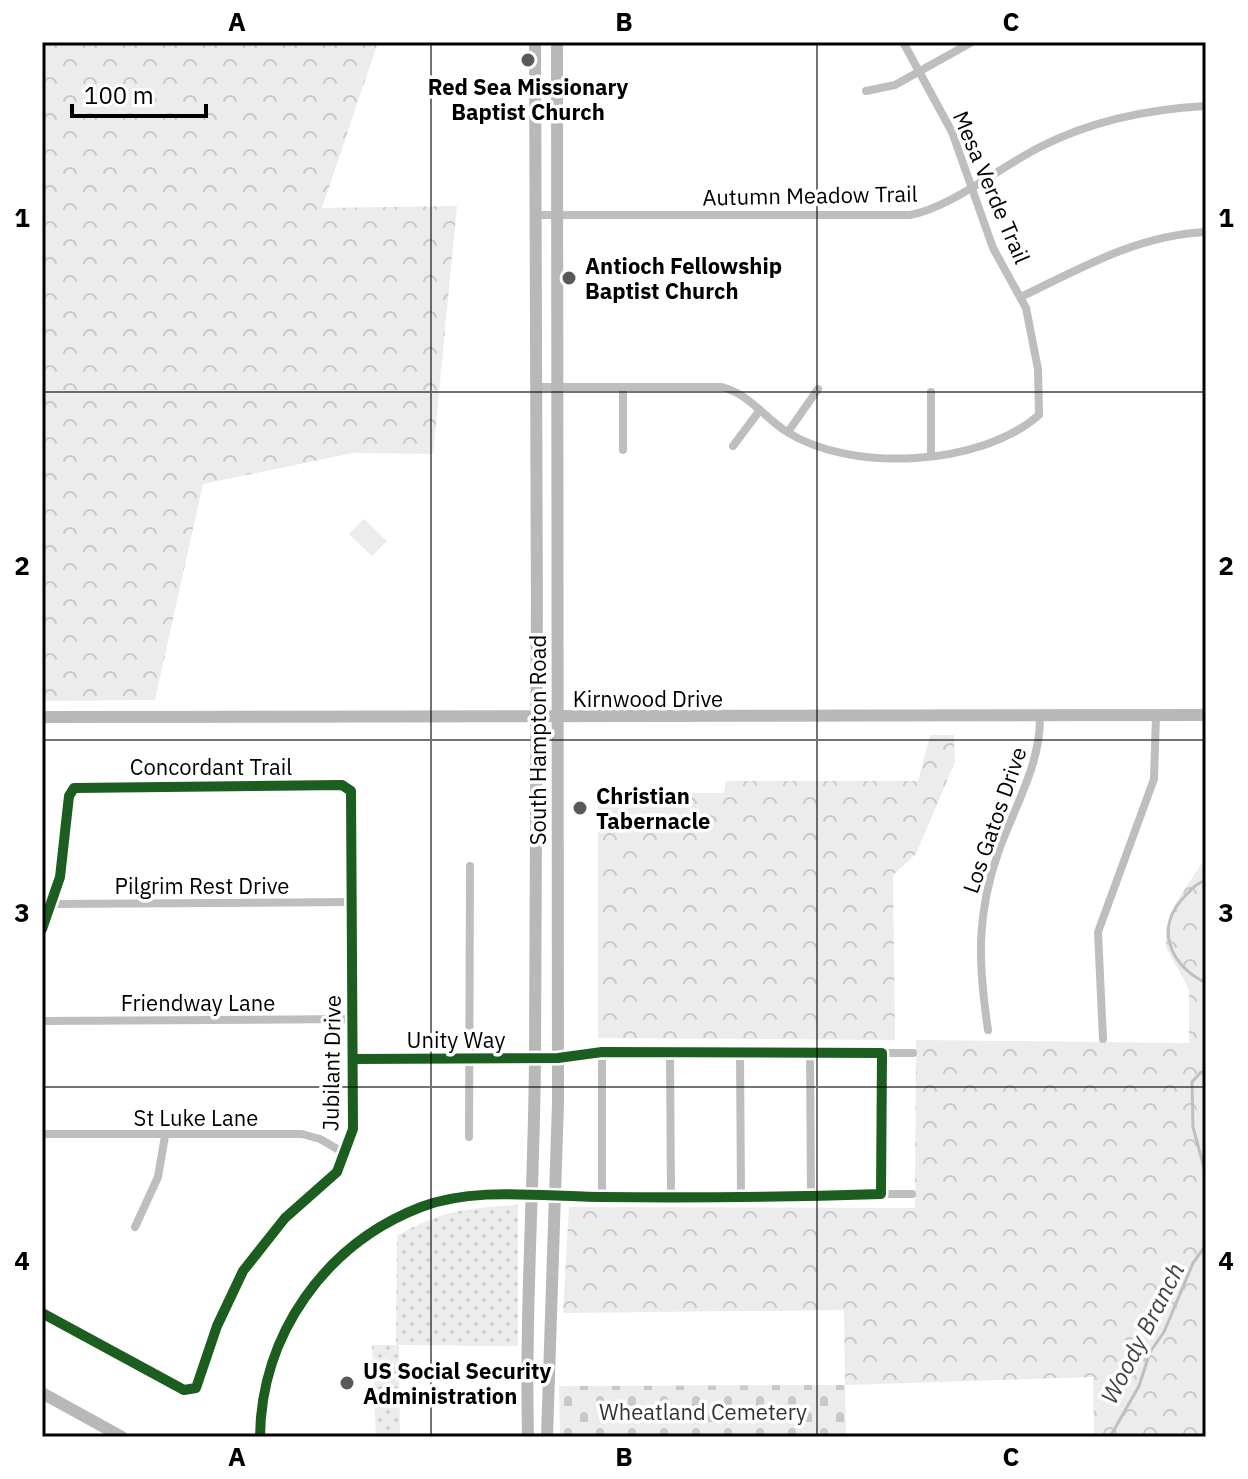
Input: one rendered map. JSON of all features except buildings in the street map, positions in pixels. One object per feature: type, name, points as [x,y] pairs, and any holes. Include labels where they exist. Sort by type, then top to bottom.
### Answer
[{"type":"main road","name":"South Hampton Road","points":[[528,1437],[526,1364],[535,1058],[539,387],[535,42]]},
{"type":"main road","name":"South Hampton Road","points":[[547,1437],[558,1058],[557,42]]},
{"type":"main road","name":"Kirnwood Drive","points":[[42,717],[1206,715]]},
{"type":"main road","points":[[260,1437],[265,1387],[282,1337],[311,1288],[350,1248],[421,1207],[454,1199],[555,1196]]},
{"type":"main road","points":[[526,1364],[548,1364]]},
{"type":"main road","points":[[42,1393],[122,1437]]},
{"type":"street","name":"Mesa Verde Trail","points":[[903,42],[952,132],[973,184],[993,248],[1021,297],[1032,329],[1040,397],[1039,415],[1019,429],[954,454],[931,455]]},
{"type":"street","points":[[866,91],[895,85],[972,42]]},
{"type":"street","name":"Autumn Meadow Trail","points":[[536,215],[910,215],[926,212],[1042,146],[1081,130],[1169,108],[1206,106]]},
{"type":"street","points":[[1021,297],[1114,252],[1179,233],[1206,232]]},
{"type":"street","points":[[539,387],[722,387],[735,391],[788,432],[820,448],[886,458],[931,455],[931,392]]},
{"type":"street","points":[[623,387],[623,450]]},
{"type":"street","points":[[788,432],[818,389]]},
{"type":"street","points":[[733,446],[760,410]]},
{"type":"street","name":"Los Gatos Drive","points":[[988,1030],[979,961],[981,911],[998,852],[1038,750],[1040,716]]},
{"type":"street","points":[[1103,1039],[1098,932],[1154,779],[1156,716]]},
{"type":"street","name":"Concordant Trail","points":[[52,904],[63,852],[69,796],[74,788],[347,787]]},
{"type":"street","name":"Jubilant Drive","points":[[42,1313],[184,1390],[196,1388],[217,1326],[243,1271],[285,1218],[331,1179],[346,1154],[353,1129],[355,1059],[353,796],[347,787]]},
{"type":"street","points":[[469,1137],[470,866]]},
{"type":"street","name":"Pilgrim Rest Drive","points":[[52,904],[352,902]]},
{"type":"street","points":[[42,929],[52,904]]},
{"type":"street","name":"Friendway Lane","points":[[42,1021],[354,1019]]},
{"type":"street","points":[[602,1052],[602,1197]]},
{"type":"street","name":"Unity Way","points":[[355,1059],[558,1058],[602,1052],[913,1053]]},
{"type":"street","points":[[670,1052],[671,1197]]},
{"type":"street","points":[[810,1052],[811,1196]]},
{"type":"street","points":[[740,1053],[741,1196]]},
{"type":"street","points":[[881,1194],[882,1053]]},
{"type":"street","name":"St Luke Lane","points":[[42,1134],[302,1134],[320,1139],[346,1154]]},
{"type":"street","points":[[135,1227],[158,1177],[165,1136]]},
{"type":"street","points":[[555,1196],[912,1194]]},
{"type":"green space","points":[[42,42],[378,42],[322,208],[457,206],[433,454],[353,453],[203,484],[155,700],[42,701]]},
{"type":"green space","points":[[364,519],[387,541],[372,556],[349,534]]},
{"type":"green space","points":[[930,735],[954,735],[955,762],[916,854],[893,875],[895,1040],[598,1038],[598,793],[724,793],[726,781],[918,781]]},
{"type":"green space","points":[[1206,857],[1206,1437],[1094,1437],[1093,1377],[845,1385],[844,1310],[563,1313],[569,1207],[915,1208],[916,1040],[1189,1043],[1189,989],[1166,948],[1166,929],[1175,904]]},
{"type":"green space","points":[[518,1205],[518,1346],[399,1345],[400,1437],[376,1437],[372,1345],[396,1345],[397,1236],[426,1221],[455,1212]]},
{"type":"green space","name":"Wheatland Cemetery","points":[[845,1385],[846,1437],[560,1437],[559,1386]]},
{"type":"waterway","name":"Woody Branch","points":[[1206,881],[1195,886],[1176,908],[1168,933],[1175,956],[1193,975],[1206,983]]},
{"type":"waterway","name":"Woody Branch","points":[[1206,1074],[1201,1072],[1192,1082],[1193,1127],[1206,1175]]},
{"type":"waterway","name":"Woody Branch","points":[[1110,1437],[1139,1386],[1150,1352],[1164,1332],[1193,1263],[1206,1245]]},
{"type":"cycle path","points":[[42,929],[60,877],[69,796],[74,788],[342,785],[351,791],[353,1129],[337,1172],[285,1218],[243,1271],[217,1326],[196,1388],[184,1390],[42,1313]]},
{"type":"cycle path","points":[[260,1437],[263,1399],[272,1363],[286,1329],[305,1298],[328,1269],[355,1244],[387,1223],[421,1207],[464,1197],[510,1194],[580,1197],[881,1194],[882,1053],[602,1052],[558,1058],[355,1059]]},
{"type":"place","name":"Red Sea Missionary Baptist Church","points":[[528,60]]},
{"type":"place","name":"Antioch Fellowship Baptist Church","points":[[569,278]]},
{"type":"place","name":"Christian Tabernacle","points":[[580,808]]},
{"type":"place","name":"US Social Security Administration","points":[[347,1383]]}]
